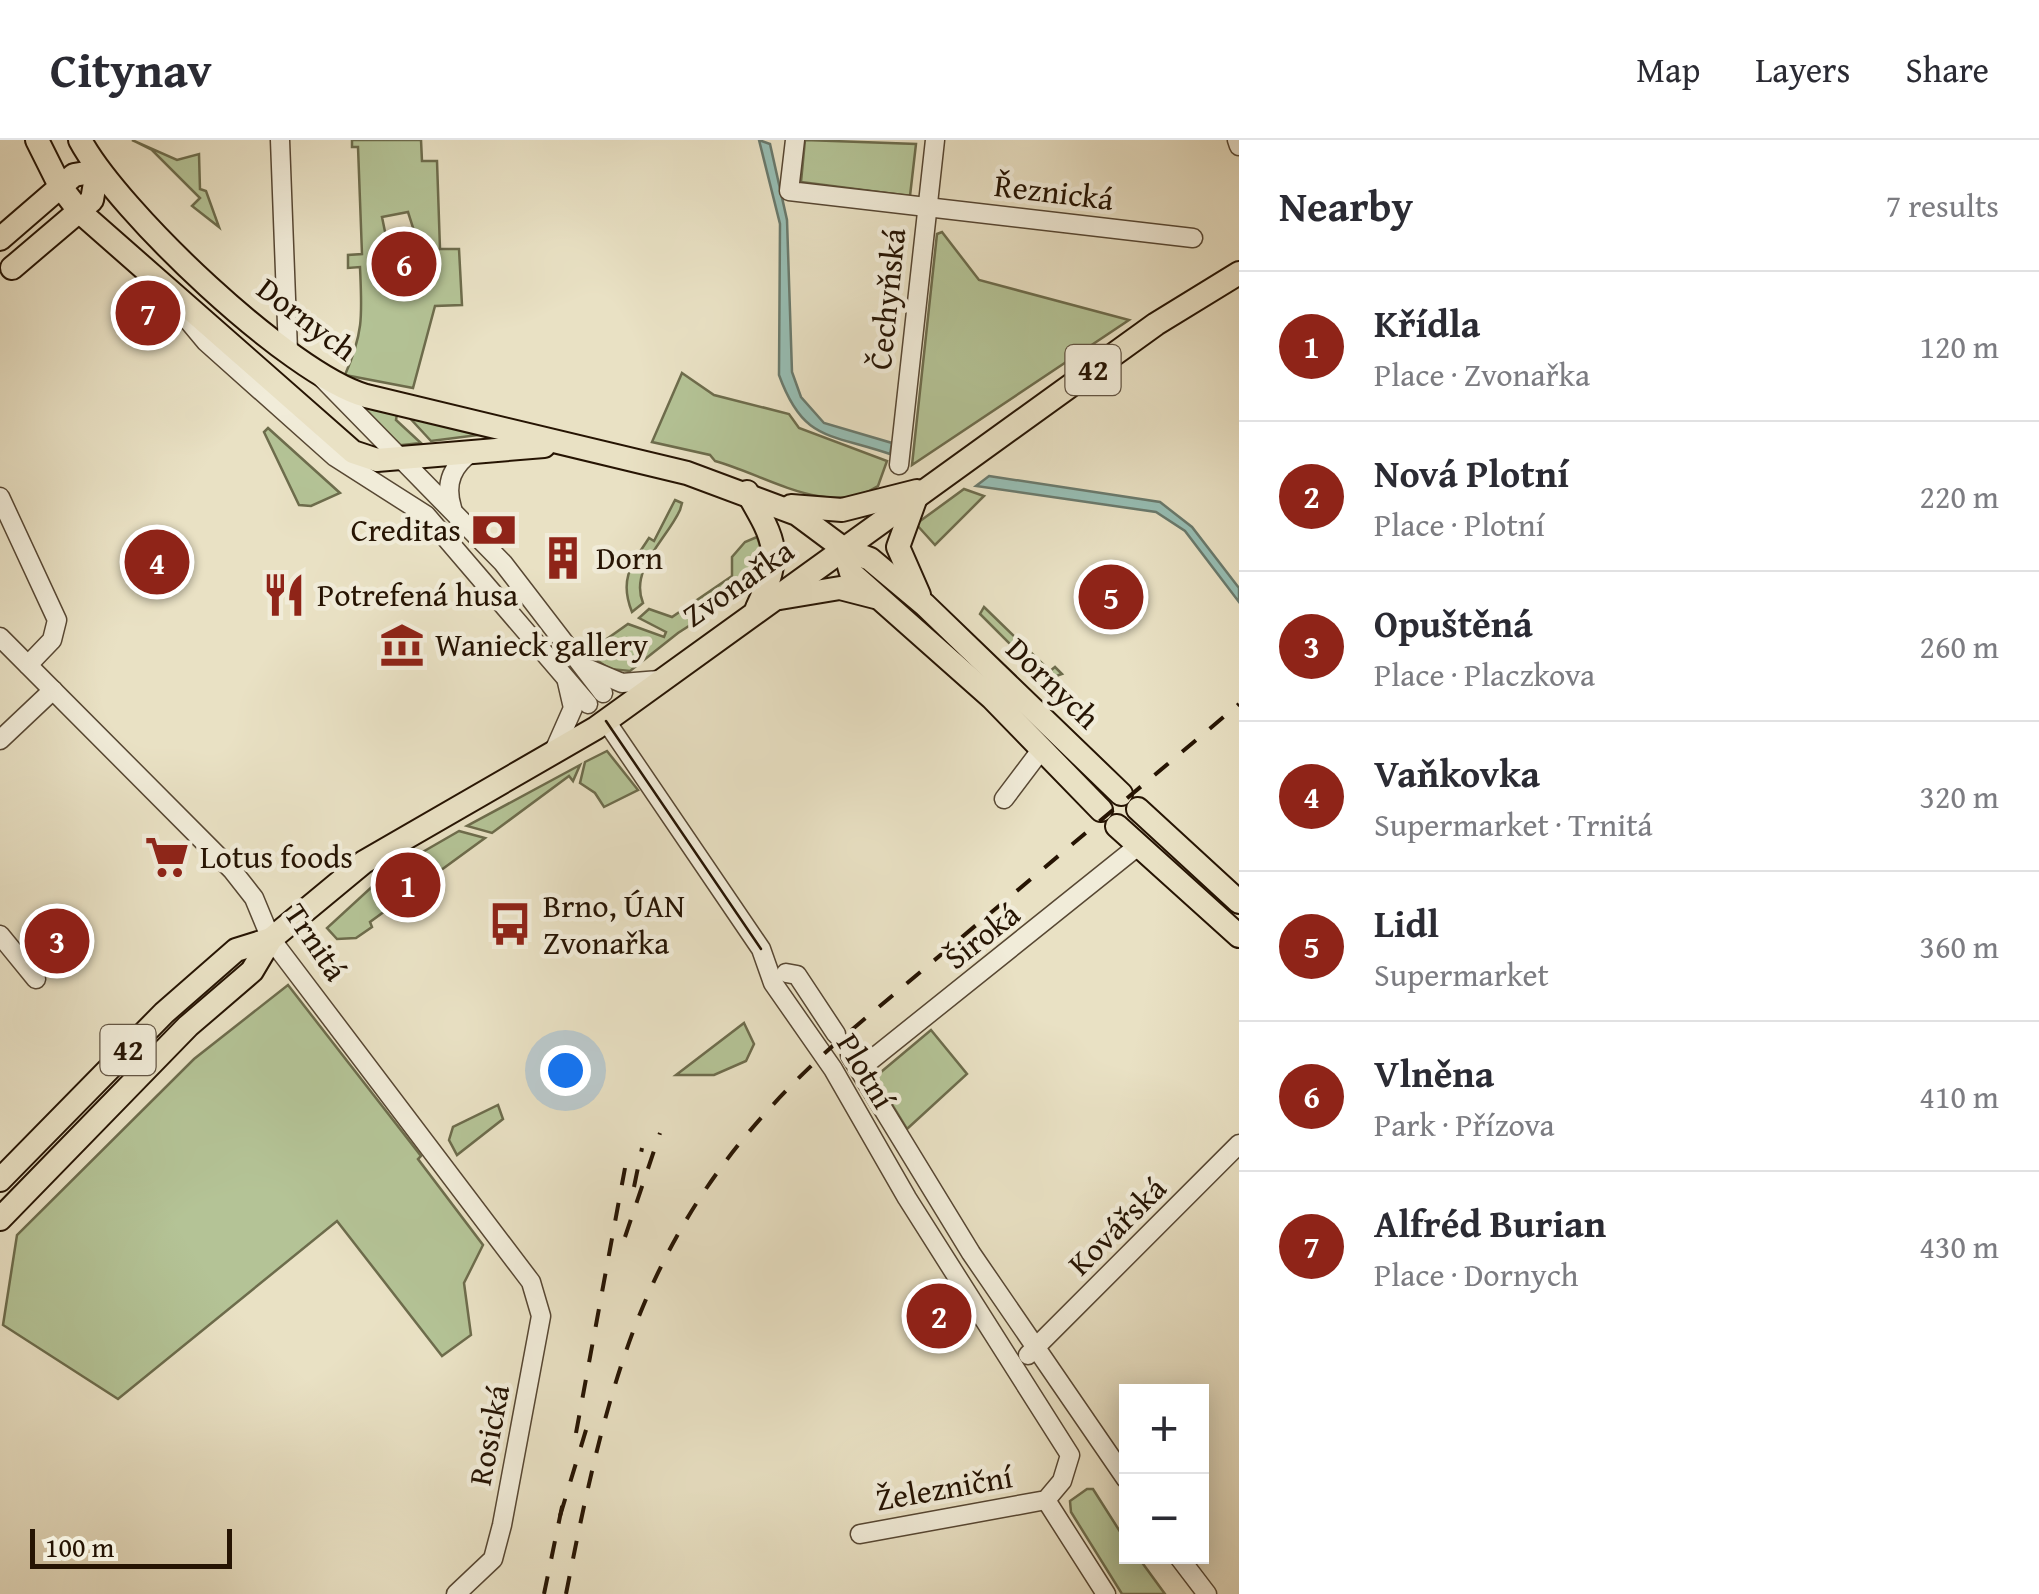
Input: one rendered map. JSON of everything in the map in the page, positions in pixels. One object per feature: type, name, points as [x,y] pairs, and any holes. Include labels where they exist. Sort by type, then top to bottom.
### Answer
[{"type":"main road","name":"Dornych","points":[[37,140],[60,186],[80,212],[353,452],[372,460],[476,448],[558,446]]},
{"type":"main road","name":"Dornych","points":[[80,140],[97,170],[181,260],[320,376],[356,393],[510,428],[558,446],[687,474],[747,492],[811,523],[844,549],[870,559],[925,605],[1239,902]]},
{"type":"main road","points":[[0,239],[74,175],[97,170],[92,200],[5,274]]},
{"type":"main road","name":"Zvonařka","points":[[271,940],[392,842],[552,756],[606,720],[1156,324],[1239,274]]},
{"type":"main road","points":[[747,492],[774,541],[776,555],[762,605],[840,588],[883,600]]},
{"type":"main road","points":[[773,503],[842,510],[923,492]]},
{"type":"main road","points":[[923,492],[902,528],[898,547],[901,562],[925,605]]},
{"type":"main road","name":"Dornych","points":[[844,549],[851,572],[1138,846],[1239,936]]},
{"type":"main road","name":"42","points":[[0,1180],[164,1013],[236,950],[271,940]]},
{"type":"main road","name":"42","points":[[0,1219],[188,1026],[252,971],[271,940]]},
{"type":"street","points":[[280,140],[288,352]]},
{"type":"street","name":"Řeznická","points":[[795,140],[789,191],[1193,238]]},
{"type":"street","name":"Čechyňská","points":[[900,465],[935,140]]},
{"type":"street","name":"Dornych","points":[[159,283],[206,342],[358,472],[426,515],[497,593],[564,677]]},
{"type":"street","points":[[320,376],[452,509],[589,669],[622,683],[659,680]]},
{"type":"street","points":[[452,509],[448,492],[451,476],[462,459],[476,448]]},
{"type":"street","points":[[0,496],[57,620],[52,640],[28,665]]},
{"type":"street","name":"Trnitá","points":[[0,637],[232,870],[254,898],[271,940],[526,1276]]},
{"type":"street","points":[[564,677],[596,698],[589,669]]},
{"type":"street","points":[[552,756],[574,708],[564,677]]},
{"type":"street","points":[[0,740],[53,690]]},
{"type":"street","name":"Plotní","points":[[606,720],[761,950],[773,983],[833,1069],[935,1243],[1016,1363],[1070,1455]]},
{"type":"street","points":[[1004,799],[1041,750]]},
{"type":"street","name":"Široká","points":[[855,1062],[1138,846]]},
{"type":"street","points":[[0,935],[36,980]]},
{"type":"street","name":"Plotní","points":[[786,973],[797,974],[836,1034]]},
{"type":"street","name":"Plotní","points":[[855,1062],[961,1236],[1123,1474]]},
{"type":"street","name":"Kovářská","points":[[1016,1363],[1037,1348],[1239,1144]]},
{"type":"street","name":"Rosická","points":[[456,1594],[493,1559],[502,1525],[542,1316],[526,1276]]},
{"type":"street","name":"Železniční","points":[[860,1534],[1046,1500],[1062,1480],[1070,1455]]},
{"type":"street","points":[[1046,1500],[1106,1594]]},
{"type":"street","points":[[1184,1564],[1206,1594]]},
{"type":"green space","points":[[132,140],[177,160],[199,154],[200,189],[206,191],[219,227],[192,206],[200,198],[152,150]]},
{"type":"green space","points":[[352,140],[421,140],[422,161],[437,161],[440,249],[459,249],[462,305],[435,306],[413,388],[345,375],[359,334],[361,311],[360,267],[348,268],[348,255],[362,254],[358,147],[352,147]],"holes":[[[408,212],[422,256],[391,261],[382,217]]]},
{"type":"green space","points":[[805,140],[916,144],[910,196],[801,182]]},
{"type":"green space","points":[[942,232],[979,280],[1129,320],[912,465],[937,234]]},
{"type":"green space","points":[[682,373],[714,395],[789,414],[799,428],[887,461],[878,486],[859,495],[818,496],[715,461],[710,455],[652,442]]},
{"type":"green space","points":[[346,402],[397,414],[396,420],[421,443],[393,446]]},
{"type":"green space","points":[[407,415],[486,434],[431,441]]},
{"type":"green space","points":[[268,428],[340,493],[311,506],[299,505],[264,432]]},
{"type":"green space","points":[[964,489],[984,496],[935,545],[916,524]]},
{"type":"green space","points":[[675,500],[682,503],[680,510],[645,566],[640,590],[643,603],[632,612],[627,591],[629,573],[649,538],[654,541]]},
{"type":"green space","points":[[757,537],[762,562],[751,586],[678,633],[630,671],[610,669],[598,661],[594,648],[628,624],[664,637],[666,632],[639,618],[649,609],[672,617],[732,576],[732,557],[745,542]]},
{"type":"green space","points":[[984,607],[1050,671],[1055,667],[1062,674],[1048,679],[1041,675],[980,614]]},
{"type":"green space","points":[[607,751],[638,790],[604,807],[595,793],[580,783],[585,762]]},
{"type":"green space","points":[[580,765],[573,781],[569,776],[492,833],[467,826]]},
{"type":"green space","points":[[459,831],[485,838],[370,922],[372,927],[356,938],[337,939],[327,928],[388,872]]},
{"type":"green space","points":[[288,985],[421,1156],[418,1159],[483,1245],[464,1283],[471,1335],[442,1356],[337,1221],[118,1399],[3,1325],[17,1235],[194,1059]]},
{"type":"green space","points":[[744,1023],[754,1044],[746,1061],[714,1075],[676,1075]]},
{"type":"green space","points":[[931,1030],[967,1074],[907,1129],[875,1077]]},
{"type":"green space","points":[[498,1105],[503,1119],[457,1155],[449,1140],[453,1127]]},
{"type":"green space","points":[[1093,1489],[1119,1530],[1119,1564],[1143,1564],[1165,1594],[1122,1594],[1071,1512],[1070,1501]]},
{"type":"water","points":[[759,140],[770,144],[787,220],[792,372],[801,397],[824,423],[892,443],[890,454],[834,437],[808,423],[788,396],[779,375],[780,224]]},
{"type":"water","points":[[989,476],[1160,502],[1192,527],[1239,588],[1239,602],[1185,531],[1156,512],[976,486]]},
{"type":"tram line","points":[[606,721],[761,949]]},
{"type":"railway","points":[[566,1594],[583,1510],[623,1360],[649,1293],[681,1228],[722,1166],[773,1104],[836,1043],[1239,704]]},
{"type":"railway","points":[[625,1237],[660,1133]]},
{"type":"railway","points":[[634,1187],[642,1148]]},
{"type":"railway","points":[[576,1433],[625,1168]]},
{"type":"railway","points":[[560,1516],[589,1420]]},
{"type":"railway","points":[[544,1594],[563,1502]]},
{"type":"place","name":"Vlněna","points":[[404,264]]},
{"type":"place","name":"Alfréd Burian","points":[[148,313]]},
{"type":"place","name":"Creditas","points":[[494,530]]},
{"type":"place","name":"Dorn","points":[[563,558]]},
{"type":"place","name":"Vaňkovka","points":[[157,562]]},
{"type":"place","name":"Potrefená husa","points":[[284,595]]},
{"type":"place","name":"Lidl","points":[[1111,597]]},
{"type":"place","name":"Wanieck gallery","points":[[402,645]]},
{"type":"place","name":"Lotus foods","points":[[167,857]]},
{"type":"place","name":"Křídla","points":[[408,885]]},
{"type":"place","name":"Brno, ÚAN Zvonařka","points":[[510,924]]},
{"type":"place","name":"Opuštěná","points":[[57,941]]},
{"type":"place","name":"Nová Plotní","points":[[939,1316]]}]
